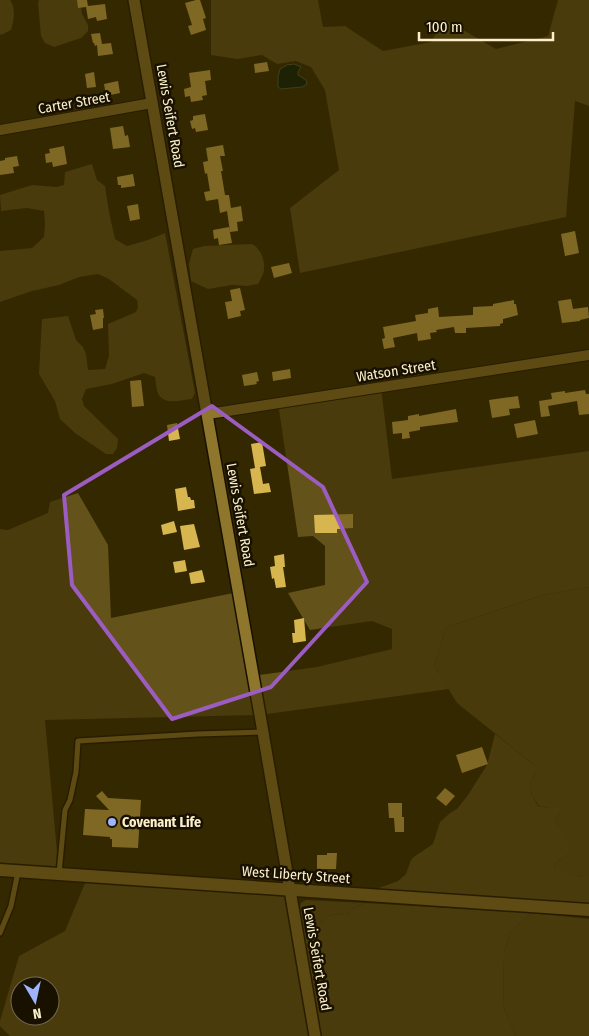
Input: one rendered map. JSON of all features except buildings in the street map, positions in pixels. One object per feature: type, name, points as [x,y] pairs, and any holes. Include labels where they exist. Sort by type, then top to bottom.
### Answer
[{"type":"main road","name":"West Liberty Street","points":[[0,870],[589,910]]},
{"type":"street","name":"Lewis Seifert Road","points":[[134,0],[208,414],[315,1036]]},
{"type":"street","name":"Carter Street","points":[[0,130],[152,103]]},
{"type":"street","name":"Watson Street","points":[[208,414],[589,355]]},
{"type":"lane","points":[[59,874],[65,810],[70,800],[76,772],[78,741],[263,732]]},
{"type":"lane","points":[[0,933],[11,906],[18,871]]},
{"type":"highlighted area","points":[[212,406],[323,487],[367,582],[271,687],[172,719],[72,585],[64,495]]},
{"type":"shaded area","points":[[0,0],[10,0],[14,14],[11,30],[1,35],[0,34]]},
{"type":"shaded area","points":[[39,0],[80,0],[82,14],[88,25],[88,31],[81,38],[54,47],[45,43],[41,36]]},
{"type":"shaded area","points":[[211,0],[318,0],[323,27],[345,26],[383,51],[431,42],[444,19],[496,49],[548,36],[558,0],[589,0],[589,106],[575,101],[566,217],[300,273],[290,208],[339,170],[325,90],[311,67],[296,61],[277,64],[262,55],[237,59],[211,55]]},
{"type":"shaded area","points":[[294,64],[301,67],[298,75],[306,80],[307,84],[302,87],[281,89],[278,87],[280,69]]},
{"type":"shaded area","points":[[92,164],[97,180],[105,186],[115,239],[127,246],[165,233],[195,393],[192,399],[164,400],[157,391],[155,377],[144,373],[112,384],[86,389],[82,399],[84,406],[118,439],[117,448],[113,454],[106,454],[75,433],[60,419],[55,401],[39,374],[42,319],[68,316],[76,340],[83,347],[86,354],[88,370],[105,369],[109,356],[108,324],[136,312],[138,307],[137,300],[109,279],[98,274],[79,277],[59,285],[32,291],[0,302],[0,251],[32,248],[44,237],[45,223],[44,211],[27,208],[1,211],[0,195],[32,185],[56,187],[64,185],[65,172]]},
{"type":"shaded area","points":[[252,244],[260,251],[264,261],[263,273],[258,284],[247,286],[232,285],[208,289],[191,281],[189,264],[193,249],[204,246]]},
{"type":"shaded area","points":[[381,387],[392,479],[589,451],[589,587],[543,595],[446,627],[434,665],[449,689],[260,715],[45,720],[59,874],[0,870],[0,529],[8,530],[48,513],[50,502],[78,493],[108,545],[111,618],[238,592],[253,676],[317,667],[392,649],[392,629],[372,621],[310,630],[288,593],[325,585],[325,546],[313,536],[298,537],[278,403]]},
{"type":"shaded area","points":[[589,587],[589,877],[583,877],[555,870],[554,864],[569,854],[566,836],[555,821],[561,812],[539,806],[532,796],[530,783],[538,768],[457,703],[434,665],[446,627],[543,595]]},
{"type":"shaded area","points":[[495,734],[538,768],[530,783],[532,796],[538,806],[549,808],[561,806],[561,812],[555,821],[566,836],[570,849],[569,854],[554,864],[555,869],[582,877],[589,877],[589,904],[380,890],[379,888],[398,881],[406,874],[411,860],[433,844],[440,822],[457,809],[487,765]]},
{"type":"shaded area","points":[[88,876],[290,890],[315,1036],[10,1036],[0,1026],[0,1021],[10,987],[10,1026],[60,1026],[60,976],[13,976],[19,956],[65,931]]},
{"type":"shaded area","points":[[306,900],[365,903],[352,909],[346,915],[329,916],[304,940],[300,907],[301,903]]},
{"type":"shaded area","points":[[365,903],[532,913],[510,932],[504,954],[503,1006],[516,1036],[321,1036],[304,940],[329,916],[346,915],[352,909]]},
{"type":"shaded area","points":[[532,913],[589,919],[589,1036],[516,1036],[503,1006],[504,954],[510,932]]},
{"type":"place","name":"Covenant Life","points":[[112,822]]}]
